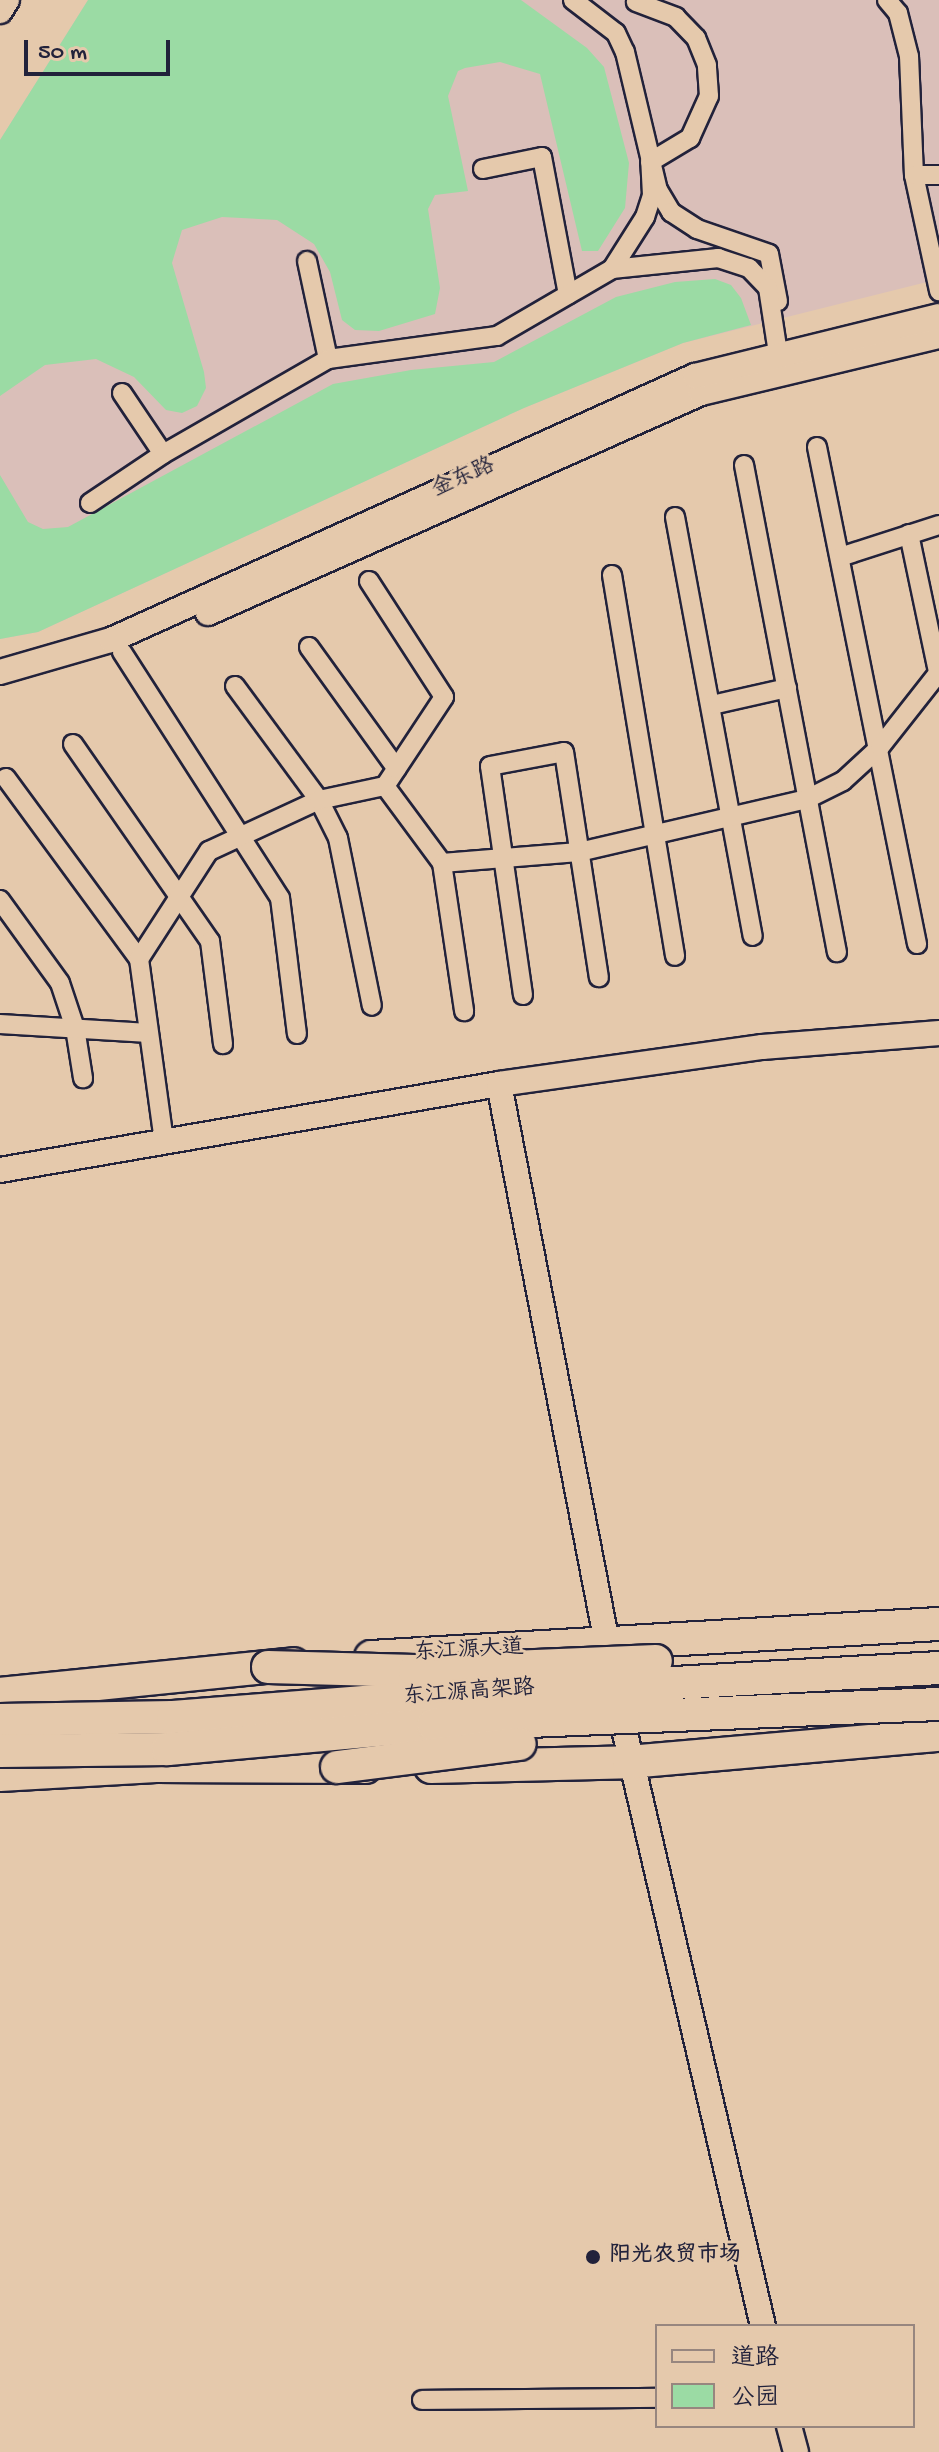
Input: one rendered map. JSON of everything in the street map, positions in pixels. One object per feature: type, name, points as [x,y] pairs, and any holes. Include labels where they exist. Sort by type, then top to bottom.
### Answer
[{"type":"highway","name":"东江源大道","points":[[0,1694],[268,1667],[939,1624]]},
{"type":"highway","points":[[268,1667],[415,1671],[939,1648]]},
{"type":"highway","name":"东江源高架路","points":[[0,1720],[173,1717],[442,1696],[939,1668]]},
{"type":"highway","name":"东江源高架路","points":[[0,1751],[168,1749],[433,1725],[939,1704]]},
{"type":"highway","points":[[337,1767],[476,1746],[939,1724]]},
{"type":"highway","points":[[0,1775],[156,1766],[337,1767],[629,1762],[939,1735]]},
{"type":"street","points":[[0,11],[7,0]]},
{"type":"street","points":[[573,0],[616,33],[633,78],[650,162],[652,195],[645,217],[612,269]]},
{"type":"street","points":[[887,0],[898,13],[909,56],[914,175],[939,291]]},
{"type":"street","points":[[616,33],[636,1],[663,10],[687,27],[703,51],[710,80],[699,125],[678,148],[650,162]]},
{"type":"street","points":[[483,169],[542,157],[568,295]]},
{"type":"street","points":[[650,162],[671,212],[697,229],[769,254],[776,270],[778,353]]},
{"type":"street","points":[[914,175],[939,175]]},
{"type":"street","points":[[90,503],[163,454],[328,359],[497,336],[612,269],[718,258],[749,268],[768,288],[776,319]]},
{"type":"street","points":[[307,261],[328,359]]},
{"type":"street","name":"金东路","points":[[0,672],[111,640],[695,376],[778,353],[939,316]]},
{"type":"street","name":"金东路","points":[[0,688],[31,683],[122,652],[701,393],[939,336]]},
{"type":"street","points":[[122,393],[163,454]]},
{"type":"street","points":[[817,447],[880,747],[917,944]]},
{"type":"street","points":[[744,465],[837,952]]},
{"type":"street","points":[[675,517],[753,936]]},
{"type":"street","points":[[840,557],[939,525]]},
{"type":"street","points":[[442,863],[503,861],[656,838],[807,799],[843,781],[880,747],[939,673],[909,534]]},
{"type":"street","points":[[612,575],[675,956]]},
{"type":"street","points":[[139,959],[209,851],[319,800],[385,786],[444,697],[369,581]]},
{"type":"street","points":[[309,647],[397,769]]},
{"type":"street","points":[[122,652],[280,898],[297,1034]]},
{"type":"street","points":[[235,686],[319,800],[338,838],[372,1006]]},
{"type":"street","points":[[712,705],[787,688]]},
{"type":"street","points":[[73,744],[181,895],[210,941],[223,1044]]},
{"type":"street","points":[[523,995],[490,766],[564,752],[599,977]]},
{"type":"street","points":[[6,778],[139,959],[164,1142]]},
{"type":"street","points":[[385,786],[442,863],[464,1011]]},
{"type":"street","points":[[0,900],[60,983],[75,1028],[83,1078]]},
{"type":"street","points":[[0,1024],[149,1033]]},
{"type":"street","points":[[0,1170],[499,1084],[762,1047],[939,1033]]},
{"type":"street","points":[[499,1084],[629,1762],[763,2324]]},
{"type":"street","points":[[422,2400],[655,2398]]},
{"type":"street","points":[[790,2428],[796,2452]]},
{"type":"shaded area","points":[[88,0],[939,0],[939,279],[683,343],[524,408],[38,632],[0,639],[0,140]]},
{"type":"green space","points":[[88,0],[521,0],[587,48],[604,67],[629,163],[625,208],[598,251],[582,251],[540,74],[500,62],[465,68],[458,71],[448,96],[468,191],[435,195],[428,209],[440,288],[435,314],[379,331],[355,330],[342,320],[330,272],[314,244],[277,220],[222,217],[182,230],[172,263],[204,372],[206,388],[197,406],[182,413],[166,410],[134,377],[96,359],[45,365],[0,396],[0,140]]},
{"type":"green space","points":[[715,279],[731,285],[741,298],[751,325],[683,343],[524,408],[38,632],[0,639],[0,475],[28,522],[43,529],[68,527],[333,384],[411,370],[494,362],[616,297],[675,282]]},
{"type":"place","name":"阳光农贸市场","points":[[593,2257]]}]
